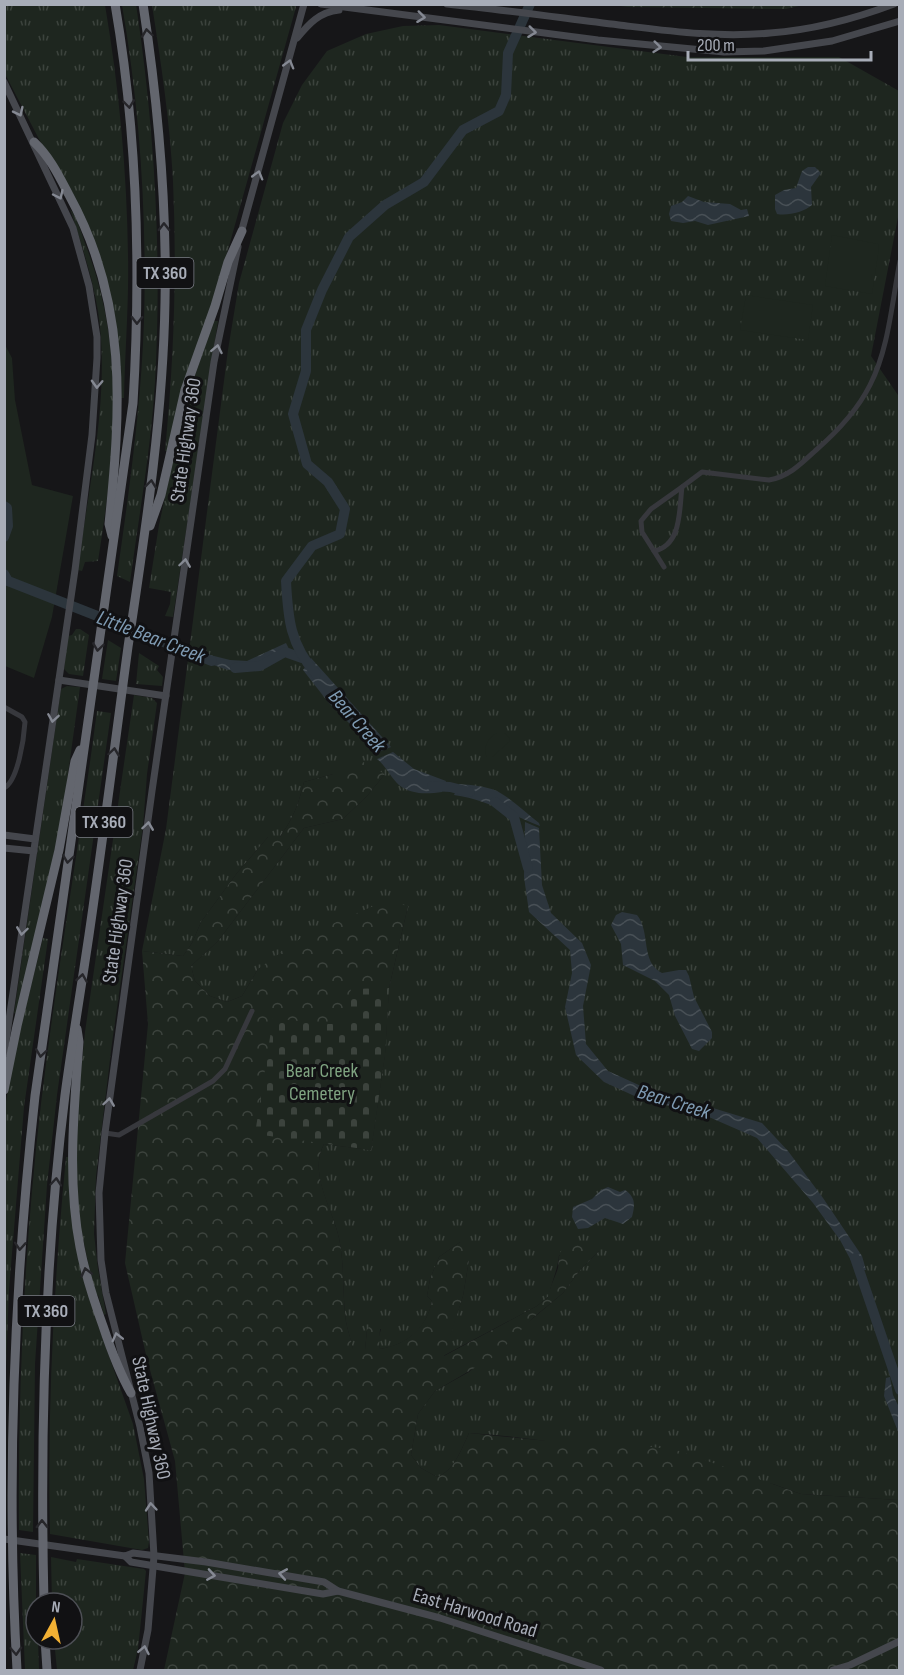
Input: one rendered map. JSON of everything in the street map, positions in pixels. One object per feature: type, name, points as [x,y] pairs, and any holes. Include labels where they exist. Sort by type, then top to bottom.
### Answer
[{"type":"highway","name":"TX 360","points":[[17,1671],[12,1564],[12,1428],[20,1246],[35,1096],[133,403],[137,336],[137,202],[125,69],[115,4]]},
{"type":"highway","name":"TX 360","points":[[44,1591],[42,1470],[47,1302],[59,1155],[75,1021],[144,542],[161,392],[165,257],[158,125],[143,4]]},
{"type":"highway","points":[[34,142],[46,154],[75,207],[88,236],[108,296],[114,331],[118,398],[117,447],[109,524],[113,542]]},
{"type":"highway","points":[[144,542],[161,495],[185,390],[228,262],[242,231]]},
{"type":"highway","points":[[4,1090],[59,850],[75,761],[85,739]]},
{"type":"highway","points":[[75,1021],[79,1042],[73,1158],[80,1247],[103,1328],[120,1374],[131,1394]]},
{"type":"highway","points":[[46,1651],[47,1671]]},
{"type":"main road","name":"State Highway 360","points":[[140,1671],[148,1630],[154,1556],[149,1473],[106,1293],[101,1260],[99,1193],[105,1133],[168,676],[214,362],[242,231],[304,4]]},
{"type":"main road","points":[[321,4],[598,40],[714,51],[764,51],[832,41],[900,21]]},
{"type":"main road","points":[[447,4],[701,34],[770,33],[826,25],[866,15],[894,4]]},
{"type":"main road","points":[[296,40],[309,24],[323,14],[353,9]]},
{"type":"main road","points":[[4,82],[73,228],[89,285],[97,337],[93,425],[75,570],[4,1054]]},
{"type":"main road","points":[[59,680],[166,696]]},
{"type":"main road","points":[[4,835],[35,839]]},
{"type":"main road","points":[[4,848],[34,851]]},
{"type":"main road","name":"East Harwood Road","points":[[4,1539],[125,1557],[131,1562],[323,1594],[338,1591]]},
{"type":"main road","name":"East Harwood Road","points":[[125,1557],[133,1553],[324,1582],[338,1591],[440,1618],[601,1671]]},
{"type":"main road","points":[[833,1671],[900,1641]]},
{"type":"street","points":[[664,567],[642,532],[641,521],[651,509],[702,472],[769,480],[778,479],[801,464],[857,408],[878,367],[889,323],[900,261]]},
{"type":"street","points":[[654,551],[666,547],[675,535],[682,487]]},
{"type":"street","points":[[4,707],[22,717],[25,722],[14,779],[6,788]]},
{"type":"street","points":[[105,1133],[119,1135],[213,1081],[225,1069],[252,1011]]},
{"type":"green space","points":[[136,4],[152,146],[158,288],[153,407],[130,582],[117,576],[137,418],[145,282],[138,123],[122,5]]},
{"type":"green space","points":[[294,4],[296,7],[217,289],[168,451],[165,451],[171,384],[175,248],[172,159],[152,5]]},
{"type":"green space","points":[[5,5],[105,5],[118,98],[126,193],[128,274],[124,398],[121,398],[116,324],[69,188],[40,141],[5,74]]},
{"type":"green space","points":[[613,5],[803,5],[786,9]]},
{"type":"green space","points":[[439,25],[687,57],[839,57],[899,91],[899,212],[871,356],[900,398],[899,1500],[801,1494],[773,1484],[659,1461],[507,1436],[469,1433],[453,1464],[437,1477],[421,1468],[411,1455],[418,1414],[435,1391],[469,1372],[563,1293],[580,1270],[599,1251],[559,1255],[549,1296],[537,1306],[443,1356],[463,1296],[469,1260],[460,1242],[439,1257],[430,1279],[427,1296],[432,1301],[429,1311],[426,1319],[414,1334],[399,1344],[380,1349],[378,1340],[381,1329],[367,1330],[365,1350],[353,1350],[346,1322],[341,1249],[320,1179],[320,1155],[324,1144],[371,1150],[385,1054],[389,988],[408,906],[258,969],[242,996],[227,1002],[210,996],[195,981],[191,966],[218,941],[304,828],[343,819],[367,796],[385,774],[333,774],[304,782],[295,811],[280,837],[268,837],[237,873],[201,922],[192,943],[183,956],[142,951],[166,829],[228,350],[239,283],[283,123],[302,85],[327,51],[366,34],[403,26]]},
{"type":"green space","points":[[70,209],[79,226],[99,285],[112,363],[112,441],[104,521],[98,561],[85,562],[82,571],[78,570],[100,408],[101,343],[93,285]]},
{"type":"green space","points":[[832,235],[878,244],[872,294],[825,286]]},
{"type":"green space","points":[[746,295],[813,305],[808,340],[740,330]]},
{"type":"green space","points":[[214,321],[218,321],[173,617],[165,616],[170,604],[171,592],[149,588],[159,525],[185,404]]},
{"type":"green space","points":[[4,343],[12,358],[15,400],[32,485],[73,496],[52,617],[34,678],[5,666]]},
{"type":"green space","points":[[76,629],[89,635],[83,676],[69,674],[64,669],[68,636],[72,635]]},
{"type":"green space","points":[[108,640],[121,648],[116,681],[102,679]]},
{"type":"green space","points":[[139,653],[159,666],[157,670],[163,677],[162,686],[136,684]]},
{"type":"green space","points":[[67,686],[80,687],[63,810],[17,1014],[14,1013],[61,689]]},
{"type":"green space","points":[[134,695],[152,698],[157,703],[147,774],[143,826],[112,1043],[96,1176],[94,1234],[106,1314],[104,1315],[98,1295],[95,1295],[78,1215],[76,1169],[78,1100],[85,1032]]},
{"type":"green space","points":[[97,711],[111,713],[57,1095],[47,1185],[35,1364],[33,1532],[19,1530],[21,1360],[29,1233],[45,1071]]},
{"type":"green space","points":[[497,733],[504,733],[510,738],[509,742],[492,757],[487,757],[485,750],[487,744]]},
{"type":"green space","points":[[363,762],[385,774],[367,796],[343,819],[304,828],[218,941],[191,966],[195,981],[210,996],[227,1002],[242,996],[258,969],[304,936],[385,901],[408,906],[389,988],[385,1054],[371,1150],[324,1144],[320,1155],[320,1179],[341,1248],[346,1322],[353,1349],[365,1350],[367,1330],[373,1320],[380,1321],[380,1349],[407,1339],[420,1327],[426,1319],[432,1301],[427,1296],[430,1279],[439,1257],[460,1242],[469,1246],[469,1260],[463,1296],[444,1356],[537,1306],[548,1297],[558,1268],[560,1253],[567,1245],[575,1242],[595,1245],[599,1251],[580,1270],[563,1293],[534,1317],[495,1356],[435,1391],[418,1414],[411,1455],[421,1468],[437,1477],[453,1464],[469,1433],[548,1441],[619,1443],[676,1450],[801,1494],[899,1500],[899,1670],[164,1670],[185,1573],[175,1461],[147,1359],[125,1263],[148,1024],[142,951],[183,956],[192,943],[201,922],[237,873],[268,837],[280,837],[295,811],[304,782]]},
{"type":"green space","points":[[43,938],[48,939],[24,1107],[9,1290],[5,1392],[5,1108],[12,1062]]},
{"type":"green space","name":"Bear Creek Cemetery","points":[[389,988],[385,1054],[371,1150],[255,1134],[273,1018],[344,1024],[351,989]]},
{"type":"green space","points":[[66,1157],[70,1157],[73,1226],[98,1325],[133,1424],[144,1479],[149,1542],[148,1548],[142,1550],[50,1534],[52,1345]]},
{"type":"green space","points":[[20,1553],[36,1555],[36,1591],[24,1591],[24,1647]]},
{"type":"green space","points":[[51,1557],[144,1569],[146,1571],[138,1649],[133,1670],[57,1670],[55,1651],[84,1651],[84,1591],[52,1591]]},
{"type":"green space","points":[[24,1651],[38,1651],[39,1670],[25,1670]]},
{"type":"water","points":[[808,167],[815,167],[821,173],[811,187],[812,205],[796,213],[777,214],[775,195],[784,190],[796,188],[802,171]]},
{"type":"water","points":[[688,196],[704,202],[730,204],[741,210],[747,209],[749,216],[708,225],[695,221],[683,223],[671,221],[669,214],[671,206],[682,202]]},
{"type":"water","points":[[286,643],[290,651],[245,669],[228,670],[199,660],[202,653],[230,660],[247,661]]},
{"type":"water","points":[[311,658],[391,747],[374,754],[359,733],[328,702],[303,670]]},
{"type":"water","points":[[393,752],[414,769],[446,781],[442,792],[414,792],[399,785],[377,759]]},
{"type":"water","points":[[459,784],[497,791],[540,826],[487,804],[454,795]]},
{"type":"water","points":[[525,822],[539,828],[542,885],[551,913],[582,943],[591,965],[583,1006],[586,1044],[608,1071],[641,1086],[762,1123],[788,1151],[823,1198],[862,1256],[866,1270],[856,1270],[840,1240],[813,1203],[757,1138],[702,1114],[641,1099],[604,1082],[576,1055],[565,1007],[572,973],[570,950],[529,912],[524,877]]},
{"type":"water","points":[[622,912],[637,915],[644,930],[648,954],[655,968],[662,973],[686,970],[694,997],[712,1032],[712,1038],[699,1051],[692,1049],[675,1016],[669,995],[655,981],[623,965],[621,944],[611,925],[616,915]]},
{"type":"water","points":[[608,1187],[620,1192],[625,1190],[631,1196],[634,1205],[632,1217],[623,1224],[605,1218],[588,1228],[578,1229],[572,1217],[573,1207],[592,1199]]},
{"type":"water","points":[[890,1377],[893,1395],[899,1407],[899,1434],[884,1396],[886,1378]]},
{"type":"waterway","points":[[316,674],[307,663],[292,630],[286,581],[312,546],[340,534],[345,509],[328,482],[307,464],[293,414],[306,371],[306,330],[322,290],[349,237],[385,205],[424,182],[463,130],[499,111],[506,95],[508,53],[530,4]]},
{"type":"waterway","name":"Little Bear Creek","points":[[4,506],[7,508],[8,526],[4,537]]},
{"type":"waterway","name":"Little Bear Creek","points":[[4,574],[8,581],[212,661]]},
{"type":"waterway","name":"Little Bear Creek","points":[[235,668],[260,666],[285,652],[302,658]]},
{"type":"waterway","name":"Bear Creek","points":[[432,786],[450,787],[470,792]]},
{"type":"waterway","name":"Bear Creek","points":[[495,802],[514,817],[528,868]]},
{"type":"waterway","name":"Bear Creek","points":[[855,1258],[900,1390]]}]
